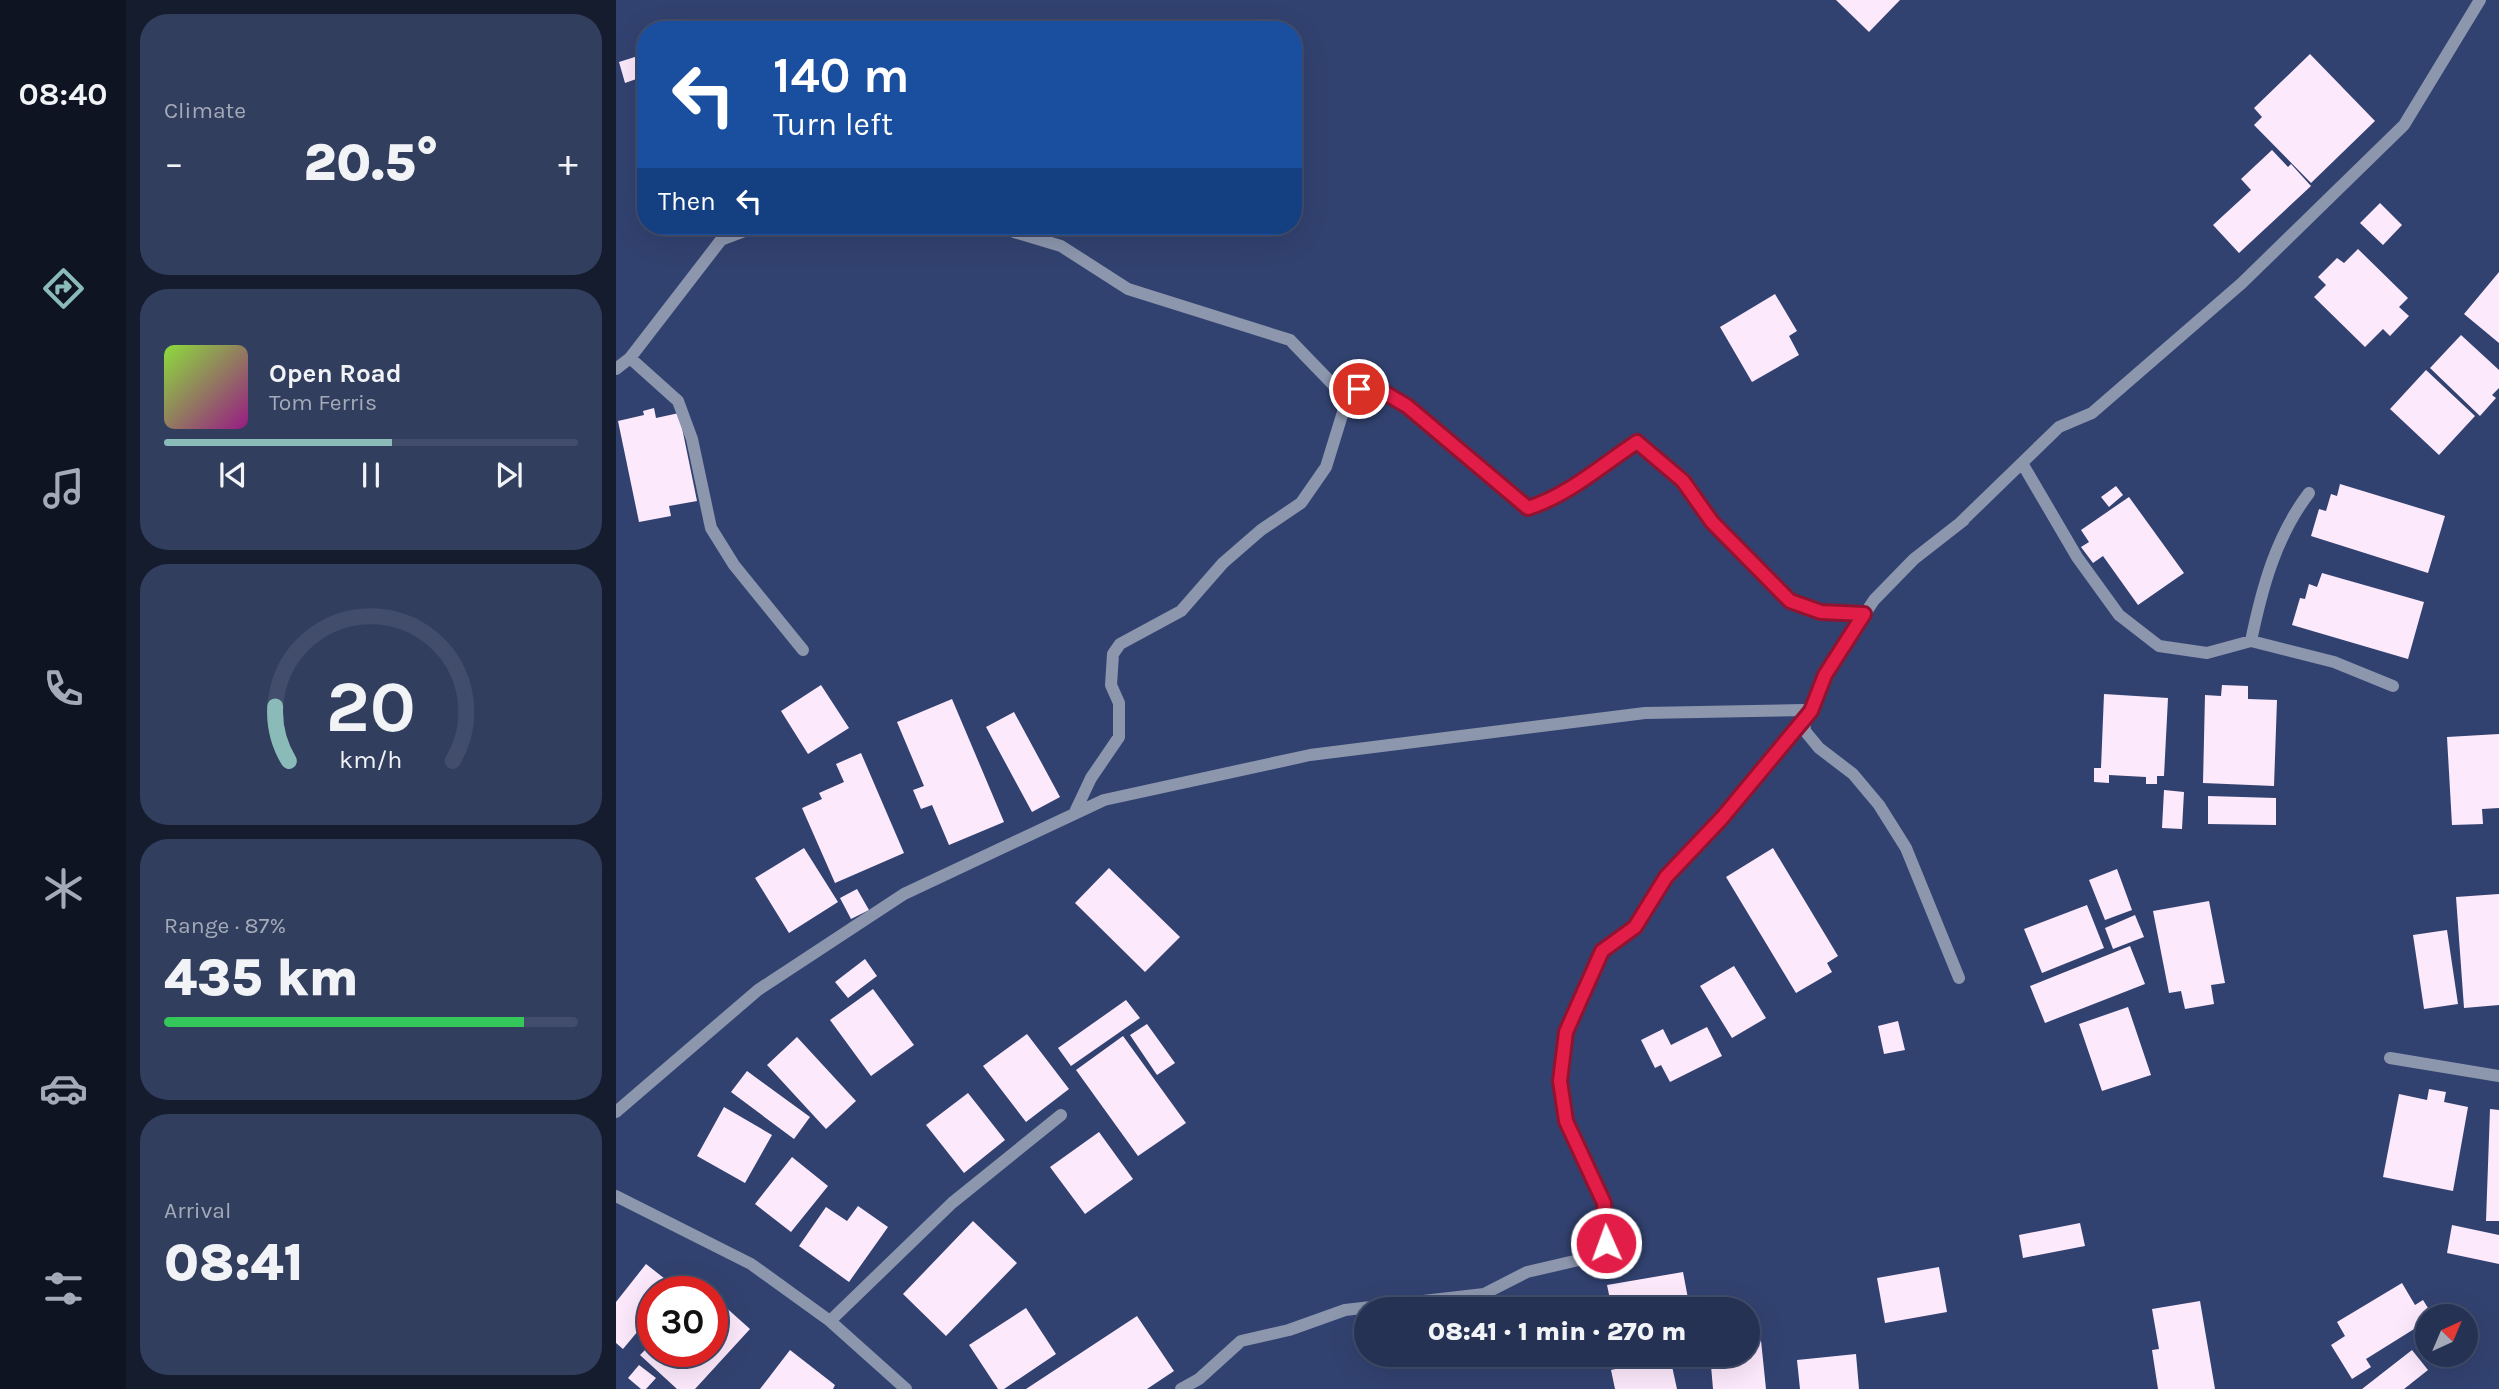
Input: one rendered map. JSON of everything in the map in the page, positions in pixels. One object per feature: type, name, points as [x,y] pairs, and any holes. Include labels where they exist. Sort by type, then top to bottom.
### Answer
[{"type":"street","points":[[1181,1389],[1199,1378],[1241,1341],[1289,1330],[1345,1310],[1484,1294],[1527,1272],[1583,1259],[1606,1243],[1604,1203],[1566,1121],[1560,1081],[1566,1032],[1602,951],[1635,927],[1666,877],[1722,818],[1811,711],[1825,675],[1864,614],[2059,427],[2092,413],[2242,283],[2404,125],[2480,0]]},
{"type":"street","points":[[616,369],[629,358],[721,240],[734,235]]},
{"type":"street","points":[[1024,235],[1061,246],[1128,289],[1290,340],[1347,399]]},
{"type":"street","points":[[629,358],[678,401],[692,439],[711,528],[734,565],[803,650]]},
{"type":"street","points":[[1074,814],[1091,778],[1119,737],[1119,703],[1111,685],[1113,654],[1121,644],[1136,634],[1181,611],[1223,563],[1261,530],[1301,503],[1326,467],[1347,399],[1359,389],[1380,390],[1407,406],[1528,508],[1548,502],[1637,442],[1683,481],[1712,522],[1790,601],[1821,612],[1864,614]]},
{"type":"street","points":[[2022,463],[2077,557],[2119,615],[2159,646],[2207,653],[2251,640],[2333,662],[2393,685]]},
{"type":"street","points":[[2251,640],[2270,566],[2295,511],[2309,493]]},
{"type":"street","points":[[1959,978],[1906,848],[1879,806],[1853,774],[1819,748],[1805,731],[1804,710],[1813,685],[1864,614],[1914,559],[1964,520]]},
{"type":"street","points":[[616,1112],[758,990],[904,894],[1104,800],[1310,755],[1644,713],[1804,710]]},
{"type":"street","points":[[2390,1058],[2499,1076]]},
{"type":"street","points":[[830,1321],[952,1203],[1061,1115]]},
{"type":"street","points":[[616,1196],[751,1264],[830,1321],[906,1389]]},
{"type":"building","points":[[1836,0],[1900,0],[1869,32]]},
{"type":"building","points":[[2310,54],[2375,121],[2311,183],[2254,125],[2262,117],[2254,108]]},
{"type":"building","points":[[637,56],[637,79],[625,83],[619,62]]},
{"type":"building","points":[[2272,150],[2288,167],[2291,164],[2311,186],[2239,253],[2213,225],[2251,190],[2241,179]]},
{"type":"building","points":[[2380,203],[2402,225],[2383,245],[2360,223]]},
{"type":"building","points":[[2358,249],[2408,298],[2399,307],[2409,316],[2390,336],[2383,329],[2365,347],[2314,297],[2326,285],[2318,277],[2337,258],[2344,263]]},
{"type":"building","points":[[2499,272],[2499,343],[2464,314]]},
{"type":"building","points":[[1775,294],[1797,331],[1789,336],[1799,355],[1752,382],[1720,327]]},
{"type":"building","points":[[2461,335],[2499,370],[2499,388],[2492,395],[2496,398],[2480,416],[2430,368]]},
{"type":"building","points":[[2426,370],[2475,416],[2439,455],[2390,409]]},
{"type":"building","points":[[654,408],[656,418],[679,413],[697,501],[669,506],[671,516],[639,522],[618,421],[644,415],[643,411]]},
{"type":"building","points":[[2340,484],[2445,516],[2428,573],[2311,536],[2319,509],[2326,511],[2331,494],[2337,496]]},
{"type":"building","points":[[2116,486],[2123,495],[2109,507],[2101,497]]},
{"type":"building","points":[[2129,497],[2184,573],[2138,605],[2103,556],[2093,563],[2081,547],[2089,542],[2081,530]]},
{"type":"building","points":[[2322,573],[2424,602],[2408,659],[2292,625],[2300,598],[2305,599],[2309,584],[2317,587]]},
{"type":"building","points":[[821,685],[849,728],[808,754],[781,711]]},
{"type":"building","points":[[2222,685],[2248,686],[2248,699],[2277,700],[2274,786],[2203,783],[2205,695],[2221,696]]},
{"type":"building","points":[[2104,694],[2168,698],[2164,776],[2157,776],[2157,784],[2146,784],[2146,777],[2109,775],[2109,783],[2094,782],[2094,768],[2101,768]]},
{"type":"building","points":[[952,699],[1004,822],[949,845],[932,805],[921,809],[913,790],[924,786],[897,722]]},
{"type":"building","points":[[1014,712],[1060,797],[1032,812],[986,727]]},
{"type":"building","points":[[2499,734],[2499,808],[2482,809],[2483,824],[2452,825],[2447,737]]},
{"type":"building","points":[[861,753],[904,853],[835,883],[802,808],[822,799],[819,793],[844,782],[836,764]]},
{"type":"building","points":[[2164,790],[2184,792],[2182,829],[2162,828]]},
{"type":"building","points":[[2208,796],[2276,798],[2276,825],[2208,824]]},
{"type":"building","points":[[804,848],[838,902],[789,933],[755,878]]},
{"type":"building","points":[[1773,848],[1838,956],[1827,963],[1832,972],[1796,993],[1726,877]]},
{"type":"building","points":[[1109,868],[1180,937],[1145,972],[1075,903]]},
{"type":"building","points":[[2117,869],[2132,910],[2105,920],[2089,880]]},
{"type":"building","points":[[857,889],[869,910],[851,919],[840,898]]},
{"type":"building","points":[[2499,894],[2499,1005],[2464,1008],[2456,897]]},
{"type":"building","points":[[2209,901],[2225,983],[2211,985],[2214,1004],[2185,1009],[2181,991],[2169,993],[2153,911]]},
{"type":"building","points":[[2087,905],[2104,948],[2042,973],[2024,929]]},
{"type":"building","points":[[2135,915],[2144,937],[2113,949],[2105,928]]},
{"type":"building","points":[[2447,930],[2458,1004],[2424,1009],[2413,935]]},
{"type":"building","points":[[2130,946],[2145,984],[2045,1023],[2030,986]]},
{"type":"building","points":[[865,959],[877,976],[848,998],[835,982]]},
{"type":"building","points":[[1734,966],[1766,1018],[1732,1038],[1700,986]]},
{"type":"building","points":[[873,989],[914,1045],[871,1076],[830,1020]]},
{"type":"building","points":[[1126,1000],[1140,1018],[1071,1066],[1058,1048]]},
{"type":"building","points":[[2128,1007],[2151,1075],[2102,1091],[2079,1024]]},
{"type":"building","points":[[1898,1021],[1905,1050],[1884,1054],[1878,1026]]},
{"type":"building","points":[[1147,1024],[1175,1063],[1157,1075],[1130,1035]]},
{"type":"building","points":[[1707,1027],[1722,1056],[1670,1082],[1661,1065],[1655,1068],[1641,1040],[1663,1029],[1671,1045]]},
{"type":"building","points":[[1027,1034],[1069,1089],[1026,1122],[983,1066]]},
{"type":"building","points":[[1123,1036],[1186,1123],[1138,1156],[1076,1070]]},
{"type":"building","points":[[797,1037],[856,1101],[826,1129],[767,1065]]},
{"type":"building","points":[[747,1071],[810,1117],[794,1139],[731,1092]]},
{"type":"building","points":[[2429,1089],[2446,1092],[2444,1102],[2468,1107],[2453,1191],[2383,1177],[2399,1094],[2427,1100]]},
{"type":"building","points":[[968,1093],[1005,1140],[964,1173],[926,1125]]},
{"type":"building","points":[[724,1107],[772,1135],[745,1183],[697,1156]]},
{"type":"building","points":[[2490,1109],[2499,1110],[2499,1221],[2486,1221]]},
{"type":"building","points":[[1099,1132],[1133,1179],[1085,1214],[1050,1167]]},
{"type":"building","points":[[792,1157],[828,1186],[791,1232],[755,1204]]},
{"type":"building","points":[[858,1206],[888,1227],[849,1282],[799,1246],[826,1207],[847,1221]]},
{"type":"building","points":[[973,1221],[1017,1263],[946,1336],[903,1294]]},
{"type":"building","points":[[2080,1223],[2085,1246],[2023,1258],[2019,1235]]},
{"type":"building","points":[[2452,1225],[2499,1235],[2499,1264],[2447,1253]]},
{"type":"building","points":[[646,1264],[661,1276],[637,1276],[637,1332],[623,1349],[616,1343],[616,1302]]},
{"type":"building","points":[[1939,1267],[1947,1312],[1885,1323],[1877,1278]]},
{"type":"building","points":[[1683,1272],[1688,1297],[1610,1297],[1607,1285]]},
{"type":"building","points":[[2402,1283],[2415,1305],[2415,1328],[2366,1359],[2371,1367],[2352,1379],[2331,1345],[2345,1336],[2337,1322]]},
{"type":"building","points":[[2200,1301],[2215,1389],[2158,1389],[2152,1350],[2159,1349],[2152,1309]]},
{"type":"building","points":[[1026,1308],[1056,1354],[1004,1389],[998,1389],[969,1345]]},
{"type":"building","points":[[728,1309],[750,1329],[728,1353]]},
{"type":"building","points":[[1137,1316],[1174,1371],[1147,1389],[1026,1389]]},
{"type":"building","points":[[1760,1331],[1766,1389],[1713,1389],[1711,1367],[1760,1367]]},
{"type":"building","points":[[790,1350],[835,1385],[833,1389],[760,1389]]},
{"type":"building","points":[[2412,1350],[2415,1354],[2415,1367],[2426,1367],[2428,1370],[2404,1389],[2362,1389]]},
{"type":"building","points":[[1856,1354],[1859,1389],[1800,1389],[1797,1360]]},
{"type":"building","points":[[637,1367],[642,1367],[656,1378],[646,1389],[641,1389],[628,1378]]},
{"type":"building","points":[[653,1367],[715,1367],[695,1389],[677,1389]]},
{"type":"building","points":[[1625,1367],[1672,1367],[1677,1389],[1615,1389],[1611,1370]]},
{"type":"route","points":[[1359,389],[1380,390],[1407,406],[1528,508],[1548,502],[1637,442],[1683,481],[1712,522],[1790,601],[1821,612],[1864,614],[1825,675],[1811,711],[1722,818],[1666,877],[1635,927],[1602,951],[1566,1032],[1560,1081],[1566,1121],[1604,1203],[1606,1243]]}]
